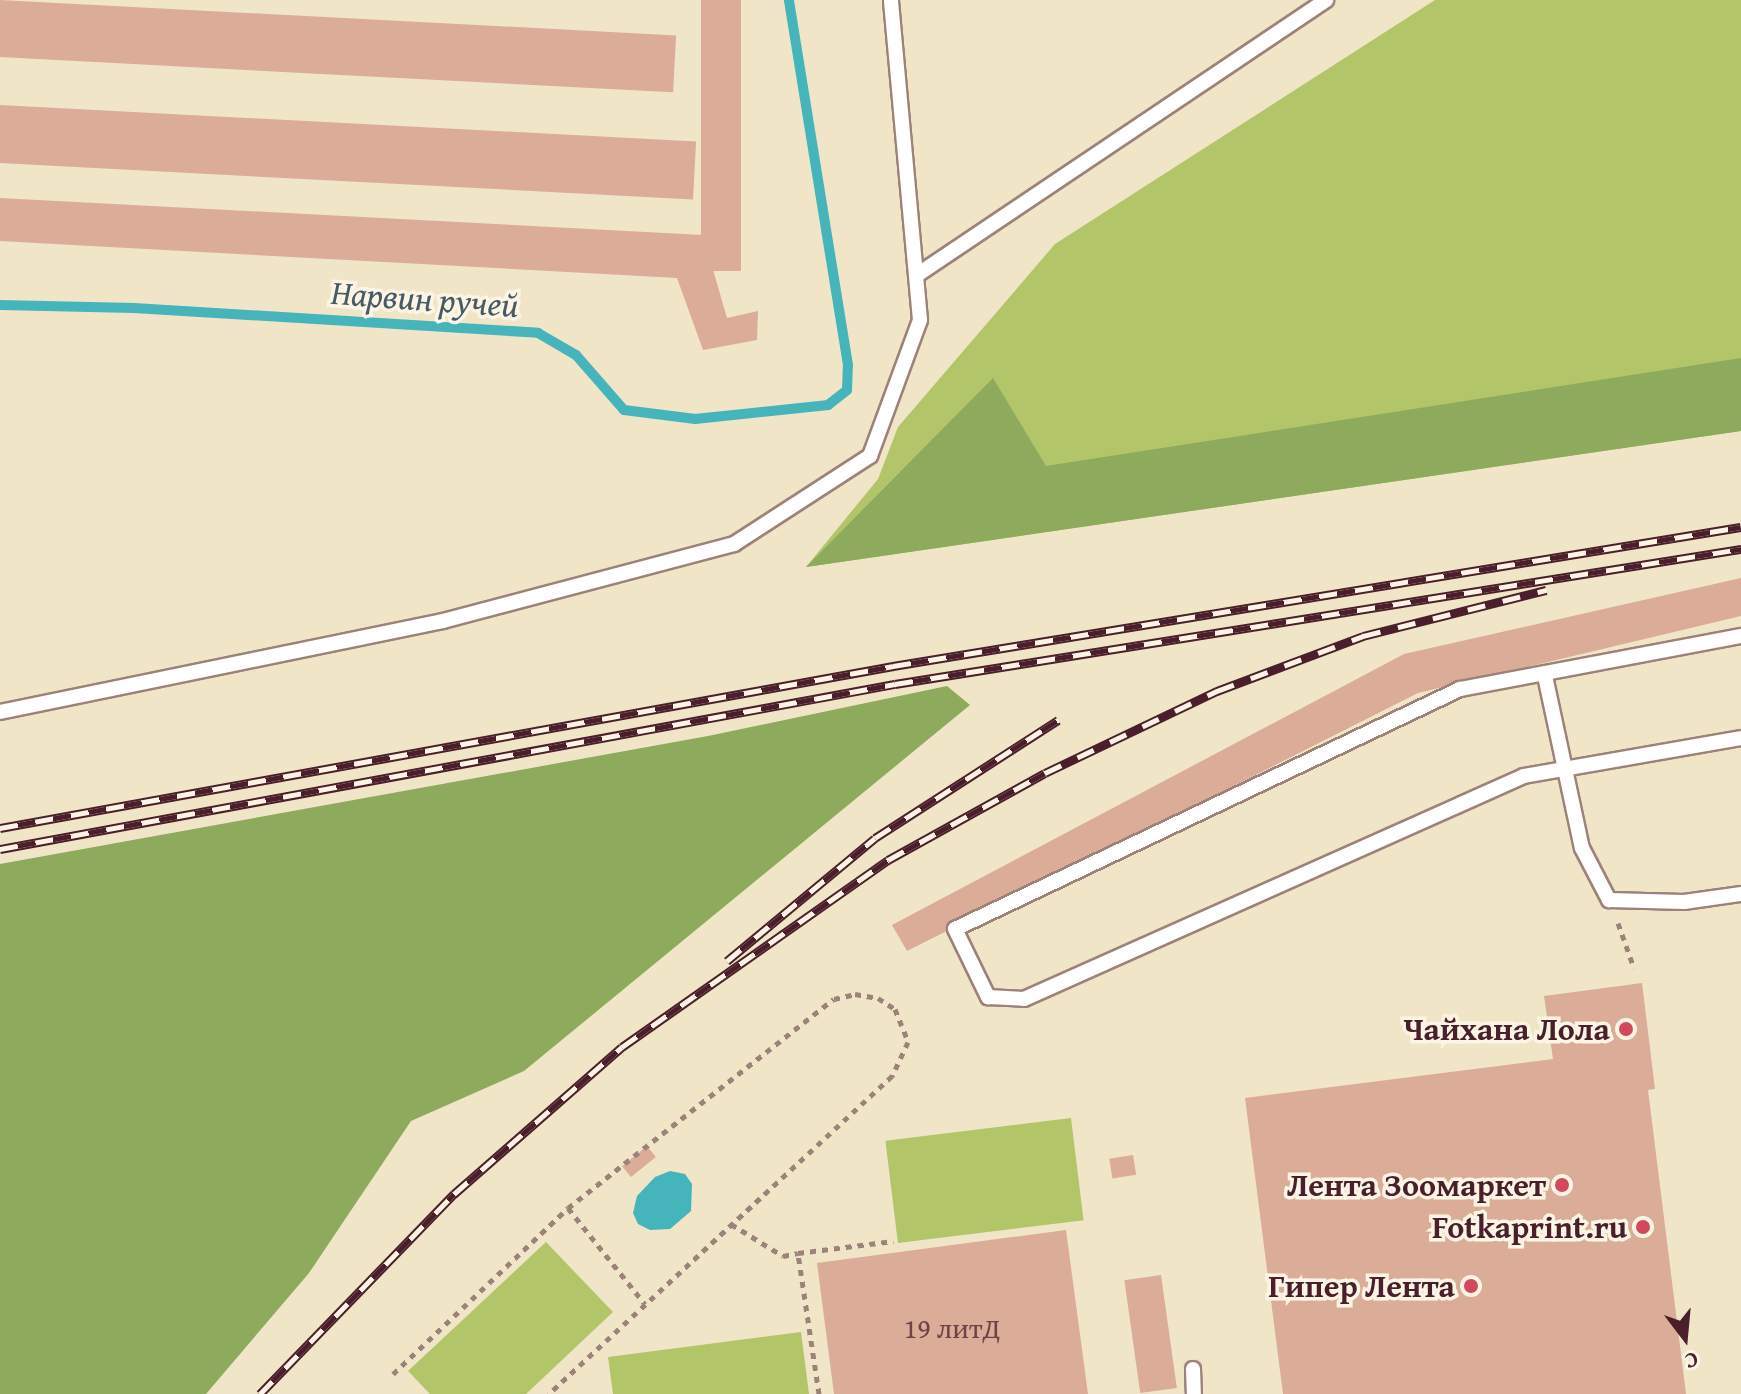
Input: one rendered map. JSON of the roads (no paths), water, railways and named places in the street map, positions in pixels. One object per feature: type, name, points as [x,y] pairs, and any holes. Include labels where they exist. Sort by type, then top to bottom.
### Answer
[{"type":"lane","points":[[0,712],[443,621],[734,544],[870,456],[920,320],[891,0]]},
{"type":"lane","points":[[917,275],[1326,0]]},
{"type":"lane","points":[[1741,636],[1545,676],[1460,689],[955,929],[988,997],[1024,999],[1524,776],[1565,773],[1741,738]]},
{"type":"lane","points":[[1545,676],[1582,848],[1609,900],[1684,902],[1741,894]]},
{"type":"lane","points":[[1193,1369],[1194,1394]]},
{"type":"water","points":[[670,1171],[685,1174],[692,1184],[691,1211],[670,1229],[650,1230],[638,1224],[633,1213],[637,1196],[655,1177]]},
{"type":"waterway","name":"Нарвин ручей","points":[[0,305],[134,308],[538,333],[576,355],[624,410],[695,419],[828,405],[847,390],[848,365],[789,0]]},
{"type":"railway","points":[[0,828],[893,666],[1741,527]]},
{"type":"railway","points":[[0,849],[895,684],[1741,549]]},
{"type":"railway","points":[[260,1394],[454,1194],[622,1047],[888,860],[1045,773],[1217,691],[1363,636],[1546,590]]},
{"type":"railway","points":[[727,961],[875,838],[1058,720]]},
{"type":"place","name":"Чайхана Лола","points":[[1626,1029]]},
{"type":"place","name":"Лента Зоомаркет","points":[[1562,1185]]},
{"type":"place","name":"Fotkaprint.ru","points":[[1643,1227]]},
{"type":"place","name":"Гипер Лента","points":[[1471,1286]]}]
